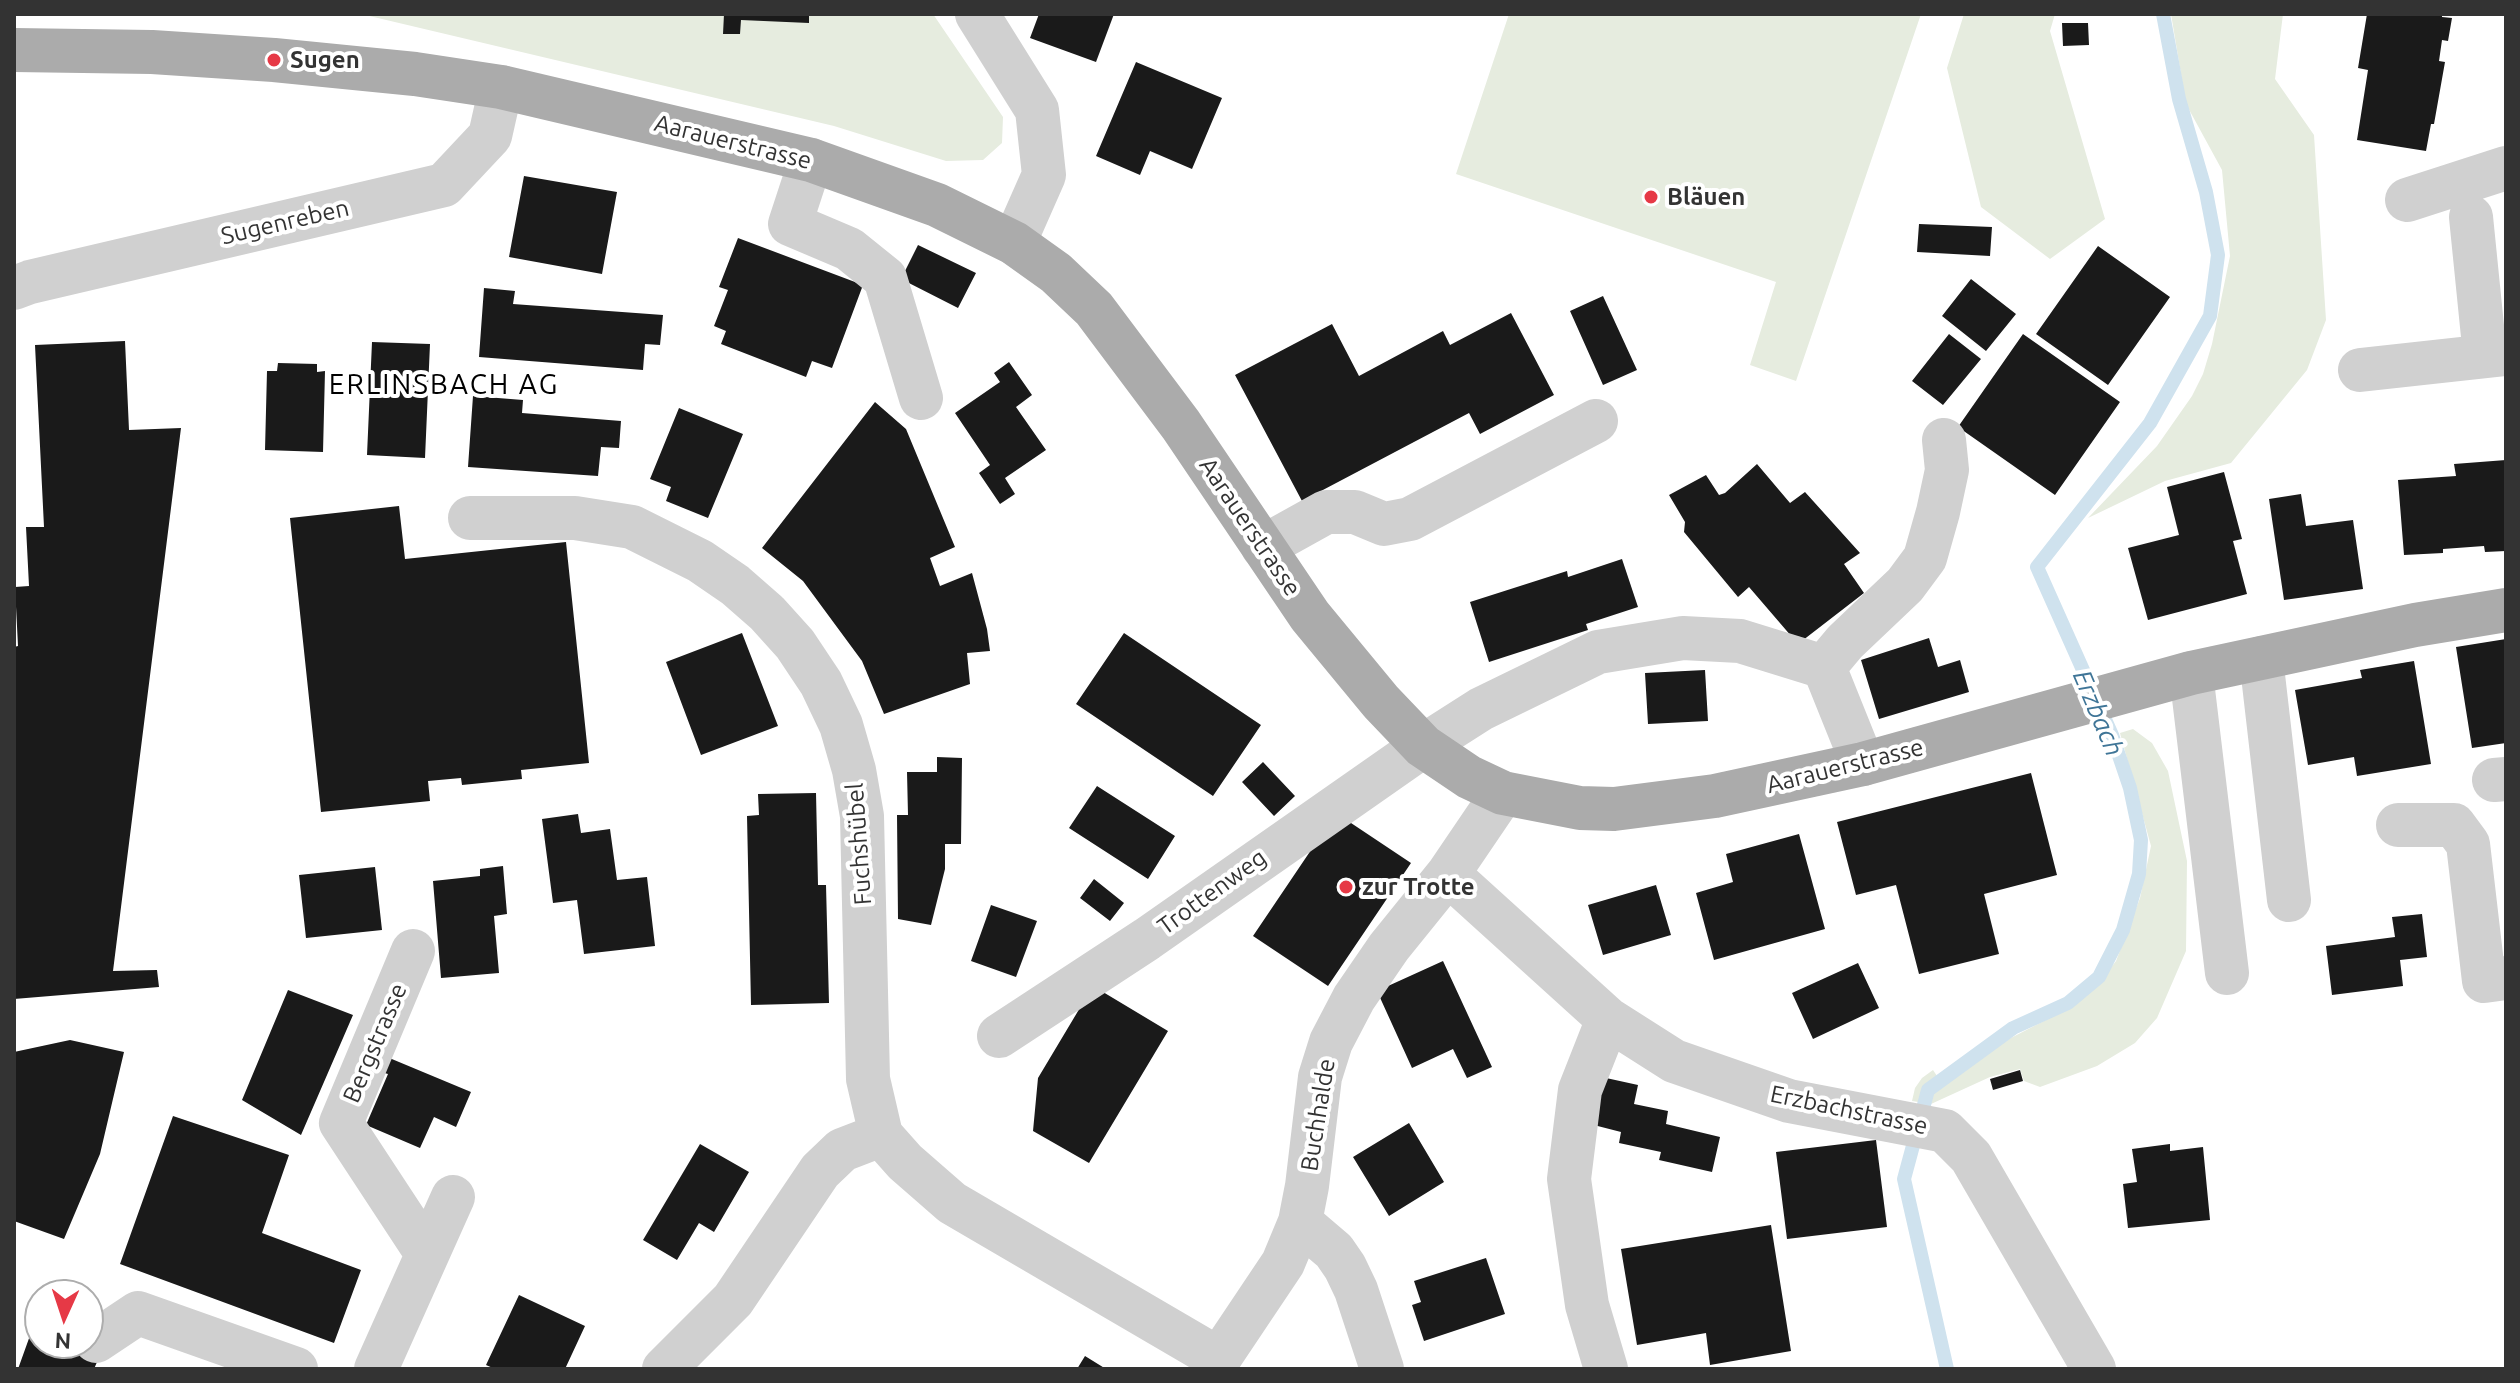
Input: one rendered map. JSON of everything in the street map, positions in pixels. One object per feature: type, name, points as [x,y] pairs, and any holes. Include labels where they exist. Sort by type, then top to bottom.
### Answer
[{"type":"main road","name":"Aarauerstrasse","points":[[14,50],[152,52],[274,60],[415,74],[501,87],[811,160],[937,205],[1014,243],[1056,273],[1094,309],[1181,425],[1320,628],[1381,702],[1423,746],[1469,777],[1503,793],[1580,808],[1614,809],[1715,796],[1863,764],[2178,677],[2415,625],[2506,610]]},
{"type":"street","points":[[977,14],[1037,110],[1044,175],[1014,243]]},
{"type":"street","name":"Sugenreben","points":[[14,288],[444,185],[490,136],[501,87]]},
{"type":"street","points":[[811,160],[790,224],[849,249],[885,278],[921,398]]},
{"type":"street","points":[[2407,200],[2506,168]]},
{"type":"street","points":[[2360,370],[2496,355],[2471,217]]},
{"type":"street","points":[[1263,547],[1326,512],[1355,512],[1384,524],[1410,519],[1596,421]]},
{"type":"street","points":[[1863,764],[1824,667],[1845,642],[1905,585],[1925,558],[1947,470],[1944,440]]},
{"type":"street","name":"Fuchshübel","points":[[470,518],[575,518],[632,527],[700,561],[735,585],[767,613],[795,644],[821,683],[841,725],[854,770],[862,816],[868,1079],[881,1135],[905,1162],[952,1203],[1216,1364]]},
{"type":"street","name":"Trottenweg","points":[[999,1036],[1147,939],[1423,746],[1481,709],[1598,652],[1683,638],[1740,641],[1824,667]]},
{"type":"street","points":[[2261,658],[2289,900]]},
{"type":"street","points":[[2178,677],[2227,973]]},
{"type":"street","name":"Buchhalde","points":[[1216,1364],[1283,1263],[1300,1222],[1320,1077],[1331,1042],[1371,972],[1448,874],[1503,793]]},
{"type":"street","points":[[2398,825],[2454,825],[2468,844],[2484,981],[2506,978]]},
{"type":"street","name":"Erzbachstrasse","points":[[1448,874],[1608,1019],[1674,1061],[1789,1101],[1945,1131],[1971,1157],[2094,1369]]},
{"type":"street","name":"Bergstrasse","points":[[413,951],[341,1123],[427,1254]]},
{"type":"street","points":[[1606,1369],[1587,1305],[1569,1179],[1580,1090],[1608,1019]]},
{"type":"street","points":[[664,1369],[733,1300],[820,1171],[842,1150],[881,1135]]},
{"type":"street","points":[[376,1369],[453,1197]]},
{"type":"street","points":[[1300,1222],[1334,1251],[1345,1267],[1356,1290],[1382,1369]]},
{"type":"street","points":[[104,1336],[138,1313],[296,1369]]},
{"type":"shaded area","points":[[361,14],[933,14],[1003,117],[1002,143],[983,160],[946,161],[834,126]]},
{"type":"shaded area","name":"Bläuen","points":[[1509,14],[1921,14],[1796,381],[1750,365],[1776,282],[1456,174]]},
{"type":"shaded area","points":[[1964,14],[2055,14],[2050,31],[2105,219],[2050,259],[1981,207],[1947,68]]},
{"type":"shaded area","points":[[2171,14],[2283,14],[2275,79],[2314,135],[2326,320],[2307,370],[2231,463],[2165,481],[2088,518],[2157,446],[2192,396],[2212,344],[2230,256],[2222,170],[2186,104]]},
{"type":"shaded area","points":[[2133,729],[2152,743],[2168,771],[2187,861],[2186,951],[2157,1018],[2135,1043],[2097,1066],[2040,1087],[2024,1081],[2020,1069],[1990,1077],[1931,1104],[1912,1101],[1915,1088],[1933,1070],[1937,1076],[2071,1007],[2096,987],[2116,961],[2140,898],[2151,846],[2120,733]]},
{"type":"building","points":[[724,14],[809,14],[809,23],[741,20],[740,34],[723,34]]},
{"type":"building","points":[[1039,14],[1114,14],[1096,62],[1030,38]]},
{"type":"building","points":[[2367,14],[2442,14],[2442,17],[2452,18],[2448,41],[2442,40],[2439,61],[2445,62],[2426,151],[2357,140],[2368,70],[2358,68]]},
{"type":"building","points":[[2062,23],[2088,23],[2089,45],[2063,46]]},
{"type":"building","points":[[1136,62],[1222,98],[1192,169],[1150,151],[1140,175],[1096,156]]},
{"type":"building","points":[[524,176],[617,192],[602,274],[509,257]]},
{"type":"building","points":[[1919,224],[1992,227],[1990,256],[1917,252]]},
{"type":"building","points":[[738,238],[863,285],[832,368],[812,361],[806,377],[721,344],[726,331],[714,326],[728,290],[719,287]]},
{"type":"building","points":[[918,245],[976,273],[958,308],[901,279]]},
{"type":"building","points":[[2098,246],[2170,297],[2108,385],[2036,334]]},
{"type":"building","points":[[1971,279],[2016,314],[1986,351],[1942,316]]},
{"type":"building","points":[[484,288],[515,291],[513,304],[663,315],[660,345],[645,344],[643,370],[479,357]]},
{"type":"building","points":[[1603,296],[1637,370],[1603,385],[1570,311]]},
{"type":"building","points":[[1511,313],[1554,395],[1480,434],[1469,413],[1302,501],[1235,375],[1332,324],[1359,376],[1443,331],[1450,345]]},
{"type":"building","points":[[1949,334],[1981,359],[1943,405],[1912,381]]},
{"type":"building","points":[[2023,334],[2120,402],[2055,495],[1958,427]]},
{"type":"building","points":[[125,341],[129,430],[181,428],[113,971],[157,970],[159,987],[14,999],[14,647],[18,646],[15,587],[29,586],[26,527],[44,527],[35,345]]},
{"type":"building","points":[[372,342],[430,344],[425,458],[367,455]]},
{"type":"building","points":[[1009,362],[1032,395],[1016,407],[1046,450],[1005,478],[1015,494],[1000,504],[979,473],[990,465],[955,413],[1000,382],[994,373]]},
{"type":"building","points":[[278,363],[317,364],[317,372],[325,371],[323,452],[265,450],[267,371],[277,371]]},
{"type":"building","points":[[473,396],[523,400],[522,413],[621,421],[619,448],[601,447],[598,476],[468,467]]},
{"type":"building","points":[[875,402],[906,429],[955,547],[930,558],[940,586],[972,573],[990,651],[967,653],[970,684],[884,714],[862,661],[803,581],[762,548]]},
{"type":"building","points":[[679,408],[743,434],[708,518],[666,501],[671,487],[650,479]]},
{"type":"building","points":[[2506,460],[2506,551],[2485,552],[2484,546],[2404,555],[2398,480],[2456,476],[2454,464]]},
{"type":"building","points":[[1757,464],[1790,503],[1805,492],[1860,553],[1844,564],[1864,593],[1798,644],[1749,587],[1738,597],[1684,532],[1685,522],[1669,495],[1706,475],[1719,495],[1725,493]]},
{"type":"building","points":[[2224,472],[2242,539],[2233,541],[2247,594],[2148,620],[2128,548],[2179,535],[2167,487]]},
{"type":"building","points":[[2301,494],[2306,526],[2353,520],[2363,589],[2284,600],[2269,499]]},
{"type":"building","points":[[399,506],[405,559],[566,542],[589,763],[521,770],[522,779],[462,785],[461,778],[428,781],[430,801],[321,812],[290,518]]},
{"type":"building","points":[[1622,559],[1638,607],[1586,624],[1588,630],[1489,662],[1470,602],[1567,571],[1568,577]]},
{"type":"building","points":[[742,633],[778,726],[701,755],[666,662]]},
{"type":"building","points":[[1124,633],[1261,725],[1213,796],[1076,704]]},
{"type":"building","points":[[1929,638],[1938,667],[1960,660],[1969,692],[1879,719],[1861,660]]},
{"type":"building","points":[[2506,639],[2506,743],[2472,748],[2456,647]]},
{"type":"building","points":[[2414,661],[2431,764],[2357,776],[2354,757],[2308,765],[2295,690],[2362,678],[2360,670]]},
{"type":"building","points":[[1705,670],[1708,721],[1648,724],[1645,673]]},
{"type":"building","points":[[937,757],[962,758],[961,844],[945,844],[945,869],[931,925],[898,919],[897,815],[908,815],[907,772],[937,772]]},
{"type":"building","points":[[1263,762],[1295,796],[1274,816],[1242,782]]},
{"type":"building","points":[[2031,773],[2057,875],[1984,894],[1999,954],[1919,974],[1896,885],[1856,895],[1837,822]]},
{"type":"building","points":[[1097,786],[1175,836],[1148,879],[1069,828]]},
{"type":"building","points":[[816,793],[818,885],[826,885],[829,1003],[751,1005],[747,816],[759,815],[758,794]]},
{"type":"building","points":[[1336,813],[1411,863],[1328,986],[1253,936]]},
{"type":"building","points":[[578,814],[581,833],[610,829],[617,880],[647,877],[655,946],[584,954],[577,900],[553,903],[542,819]]},
{"type":"building","points":[[1799,834],[1825,929],[1714,960],[1696,893],[1733,882],[1726,854]]},
{"type":"building","points":[[503,866],[507,914],[494,916],[499,973],[441,978],[433,881],[480,876],[480,869]]},
{"type":"building","points":[[375,867],[382,930],[306,938],[299,875]]},
{"type":"building","points":[[1094,879],[1124,903],[1110,921],[1080,898]]},
{"type":"building","points":[[1656,885],[1671,935],[1603,955],[1588,905]]},
{"type":"building","points":[[991,905],[1037,921],[1016,977],[971,961]]},
{"type":"building","points":[[2422,914],[2427,957],[2400,960],[2403,986],[2332,995],[2326,946],[2395,937],[2392,917]]},
{"type":"building","points":[[1443,961],[1492,1067],[1467,1078],[1453,1049],[1412,1068],[1377,991]]},
{"type":"building","points":[[1858,963],[1879,1008],[1813,1039],[1792,993]]},
{"type":"building","points":[[1093,986],[1168,1031],[1089,1163],[1033,1131],[1038,1078]]},
{"type":"building","points":[[288,990],[353,1015],[301,1135],[242,1100]]},
{"type":"building","points":[[70,1040],[124,1052],[100,1154],[64,1239],[14,1221],[14,1052]]},
{"type":"building","points":[[387,1057],[471,1092],[456,1127],[434,1117],[420,1148],[366,1125],[388,1074],[381,1072]]},
{"type":"building","points":[[2020,1070],[2023,1081],[1993,1090],[1990,1079]]},
{"type":"building","points":[[1597,1076],[1638,1085],[1634,1104],[1668,1111],[1666,1124],[1720,1137],[1712,1172],[1659,1160],[1661,1152],[1619,1143],[1621,1132],[1586,1123]]},
{"type":"building","points":[[173,1116],[289,1155],[262,1233],[361,1270],[334,1343],[120,1264]]},
{"type":"building","points":[[1409,1123],[1444,1182],[1389,1216],[1353,1157]]},
{"type":"building","points":[[1876,1140],[1887,1227],[1787,1239],[1776,1152]]},
{"type":"building","points":[[700,1144],[749,1172],[714,1232],[699,1223],[677,1260],[643,1240]]},
{"type":"building","points":[[2170,1144],[2170,1151],[2203,1147],[2210,1220],[2128,1228],[2123,1184],[2137,1182],[2132,1149]]},
{"type":"building","points":[[1771,1225],[1791,1351],[1710,1365],[1706,1333],[1637,1345],[1621,1249]]},
{"type":"building","points":[[1486,1258],[1505,1314],[1424,1341],[1412,1305],[1421,1302],[1414,1281]]},
{"type":"building","points":[[519,1295],[585,1326],[565,1369],[495,1369],[486,1365]]},
{"type":"building","points":[[24,1352],[24,1359],[98,1359],[94,1369],[18,1369]]},
{"type":"building","points":[[1085,1356],[1106,1369],[1077,1369]]},
{"type":"waterway","name":"Erzbach","points":[[1947,1369],[1904,1179],[1928,1090],[2013,1028],[2068,1003],[2099,977],[2123,930],[2139,874],[2141,840],[2130,788],[2112,735],[2037,567],[2150,423],[2210,316],[2218,255],[2206,192],[2179,99],[2163,14]]},
{"type":"place","name":"Sugen","points":[[274,60]]},
{"type":"place","name":"Bläuen","points":[[1651,197]]},
{"type":"place","name":"zur Trotte","points":[[1346,887]]},
{"type":"district","name":"ERLINSBACH AG","points":[[444,385]]}]
